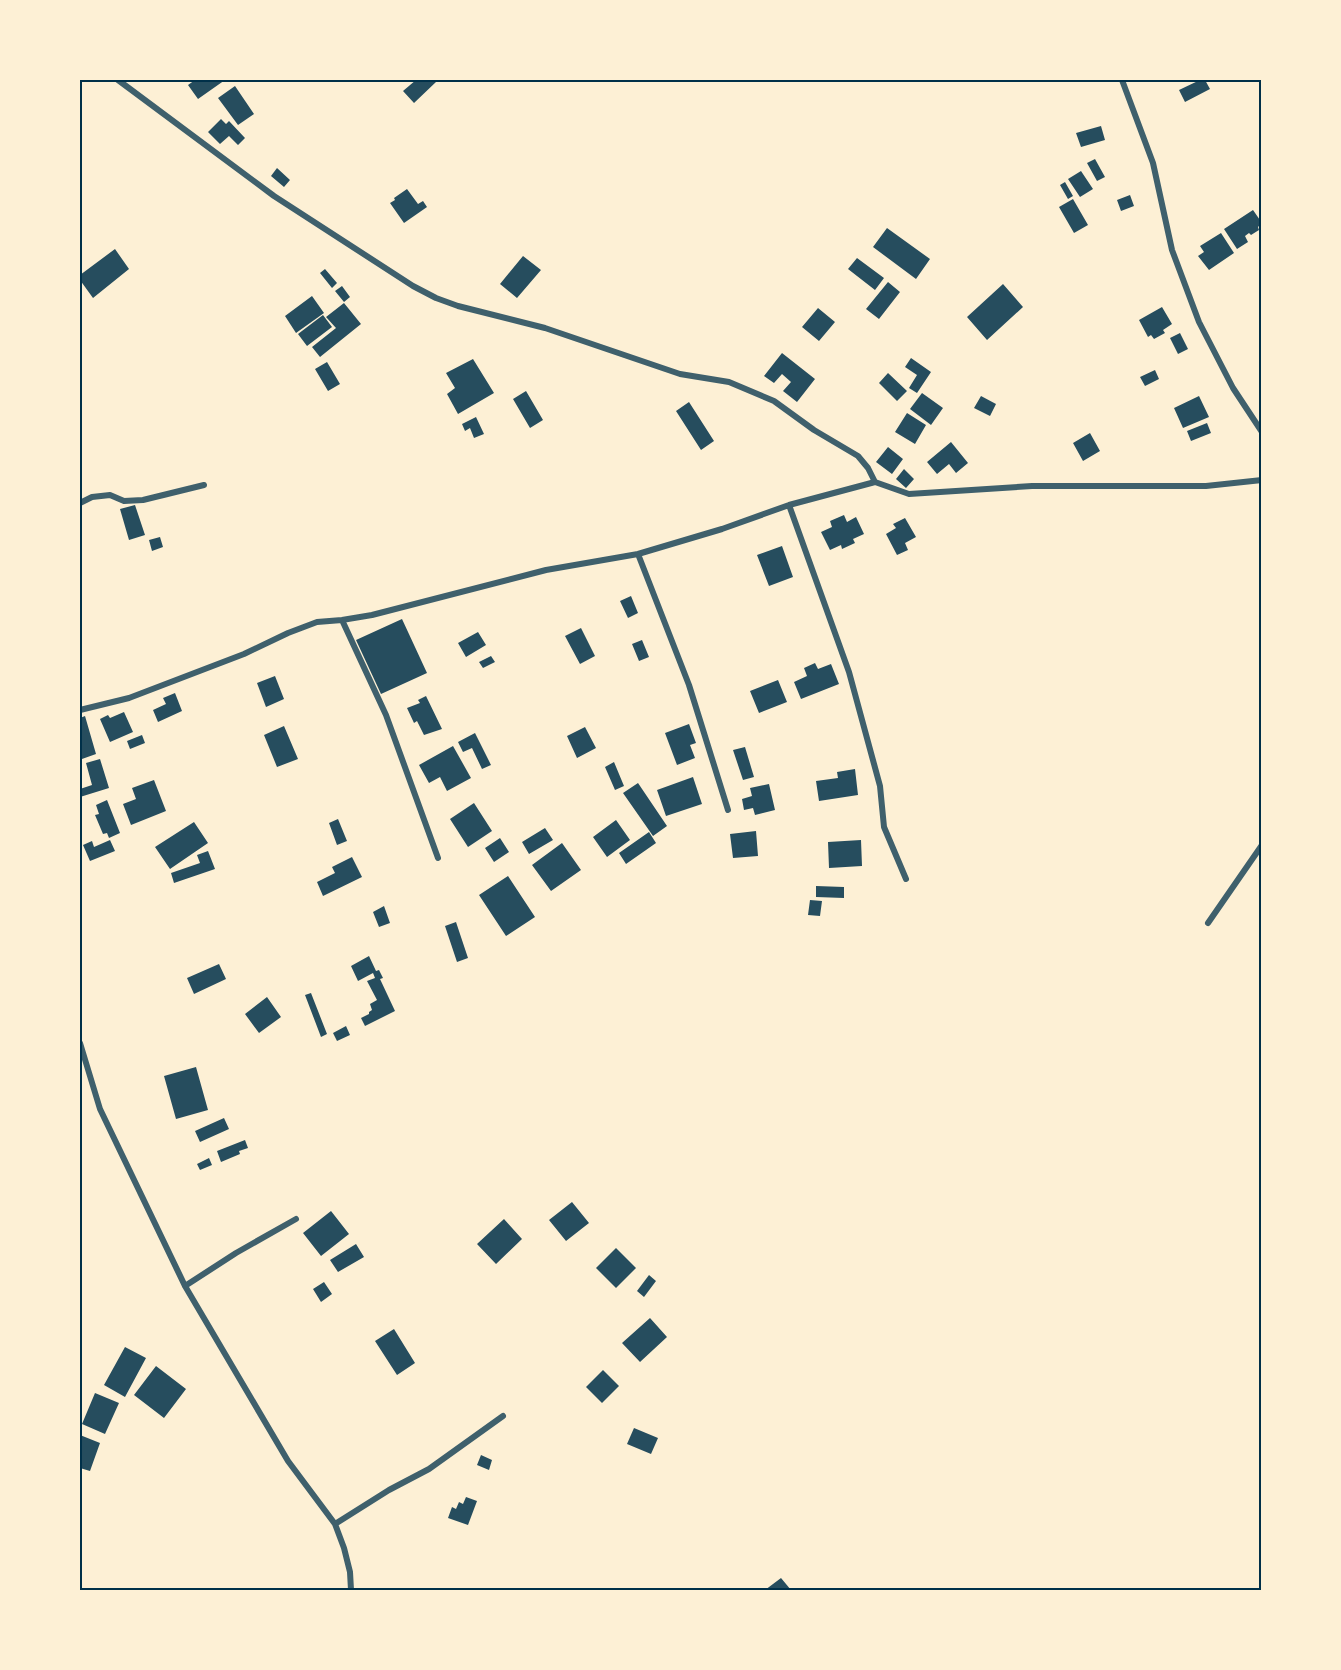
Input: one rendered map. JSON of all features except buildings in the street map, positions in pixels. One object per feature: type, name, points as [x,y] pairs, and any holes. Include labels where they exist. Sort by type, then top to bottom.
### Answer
[{"type":"street","points":[[118,80],[274,196],[413,286],[458,306],[545,328],[680,374],[729,382],[774,401],[814,430],[858,456],[868,468],[874,482]]},
{"type":"street","points":[[1122,80],[1153,163],[1172,250],[1199,322],[1233,387],[1262,432]]},
{"type":"street","points":[[80,710],[129,698],[244,654],[288,633],[318,622],[382,613],[546,570],[638,554],[722,529],[789,505],[874,482],[909,494],[1032,486],[1206,486],[1262,480]]},
{"type":"street","points":[[80,503],[92,497],[110,495],[124,501],[143,500],[204,485]]},
{"type":"street","points":[[789,505],[826,601],[849,672],[880,786],[884,827],[906,879]]},
{"type":"street","points":[[638,554],[693,695],[728,810]]},
{"type":"street","points":[[342,620],[386,715],[438,858]]},
{"type":"street","points":[[1208,923],[1262,845]]},
{"type":"street","points":[[80,1043],[100,1109],[185,1286],[288,1461],[335,1524],[348,1564],[351,1590]]},
{"type":"street","points":[[185,1286],[236,1253],[296,1219]]},
{"type":"street","points":[[335,1524],[429,1468],[503,1416]]}]
